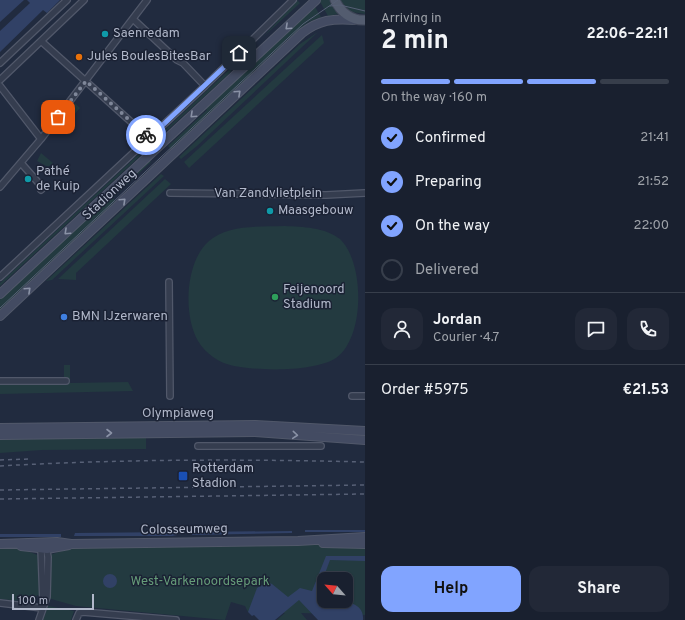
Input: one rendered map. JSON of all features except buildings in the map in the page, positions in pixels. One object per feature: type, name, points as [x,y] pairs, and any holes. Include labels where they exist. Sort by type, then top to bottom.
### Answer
[{"type":"main road","name":"Stadionweg","points":[[0,294],[316,0]]},
{"type":"main road","points":[[335,0],[342,11],[365,29]]},
{"type":"main road","name":"Stadionweg","points":[[0,316],[302,33],[315,24],[326,20],[339,18],[365,20]]},
{"type":"main road","name":"Olympiaweg","points":[[0,428],[255,429],[365,432]]},
{"type":"main road","name":"Olympiaweg","points":[[0,435],[255,429],[365,440]]},
{"type":"main road","points":[[355,431],[355,440]]},
{"type":"main road","name":"Colosseumweg","points":[[0,544],[44,547],[71,544],[298,541],[365,537]]},
{"type":"main road","name":"Colosseumweg","points":[[298,541],[365,544]]},
{"type":"street","points":[[0,63],[67,0]]},
{"type":"street","points":[[0,80],[84,0]]},
{"type":"street","points":[[0,186],[22,164],[42,139],[147,0]]},
{"type":"street","points":[[0,277],[206,86],[292,1]]},
{"type":"street","points":[[133,19],[178,60],[184,63],[206,86]]},
{"type":"street","points":[[41,41],[149,138]]},
{"type":"street","points":[[239,53],[246,66]]},
{"type":"street","points":[[233,59],[246,66]]},
{"type":"street","points":[[0,86],[42,139]]},
{"type":"street","points":[[22,164],[42,188],[41,190]]},
{"type":"street","name":"Van Zandvlietplein","points":[[170,193],[326,195],[365,193]]},
{"type":"street","name":"Olympiaweg","points":[[169,282],[170,396]]},
{"type":"street","points":[[0,381],[66,381]]},
{"type":"street","points":[[352,396],[365,396]]},
{"type":"street","points":[[198,446],[321,446]]},
{"type":"street","points":[[38,620],[42,605],[44,547]]},
{"type":"street","points":[[0,603],[42,605]]},
{"type":"street","points":[[76,620],[79,613],[83,612],[176,620]]},
{"type":"green space","points":[[297,0],[300,3],[263,37]]},
{"type":"green space","points":[[319,0],[331,0],[338,14],[328,16]]},
{"type":"green space","points":[[339,0],[365,0],[365,14],[351,12]]},
{"type":"green space","points":[[314,5],[321,17],[308,22],[288,39],[172,150],[168,146],[207,110],[205,108]]},
{"type":"green space","points":[[318,32],[197,146],[181,159],[179,157],[300,44]]},
{"type":"green space","points":[[322,35],[324,43],[189,168],[184,162]]},
{"type":"green space","points":[[231,68],[232,69],[229,74],[163,134],[163,132]]},
{"type":"green space","points":[[75,103],[80,108],[57,134],[54,130]]},
{"type":"green space","points":[[41,153],[53,163],[48,167],[37,161]]},
{"type":"green space","points":[[139,154],[140,156],[0,286],[0,283]]},
{"type":"green space","points":[[149,160],[151,162],[113,198],[117,203],[0,311],[0,299]]},
{"type":"green space","points":[[161,174],[164,176],[52,280],[46,281]]},
{"type":"green space","points":[[165,179],[171,184],[76,273],[76,280],[58,279]]},
{"type":"green space","name":"Feijenoord Stadium","points":[[285,226],[313,228],[327,232],[340,239],[348,250],[354,265],[358,300],[357,318],[346,348],[336,358],[326,363],[301,368],[258,369],[245,368],[223,363],[205,350],[198,341],[193,330],[190,317],[189,289],[195,262],[201,250],[209,241],[226,232],[235,229]]},
{"type":"green space","points":[[64,365],[70,365],[70,383],[128,382],[133,391],[0,394],[0,383],[64,383]]},
{"type":"green space","points":[[146,436],[146,449],[42,450],[0,453],[0,438]]},
{"type":"green space","name":"West-Varkenoordsepark","points":[[365,545],[365,615],[301,613],[307,620],[277,620],[285,613],[248,612],[245,606],[231,602],[225,620],[76,606],[37,595],[34,602],[0,599],[0,547],[17,547],[40,556],[53,554],[73,547]]},
{"type":"green space","points":[[48,606],[74,611],[71,620],[43,620]]},
{"type":"water","points":[[0,0],[60,0],[47,13],[43,10],[0,52]]},
{"type":"water","points":[[305,530],[365,530],[365,532],[305,532]]},
{"type":"water","points":[[292,531],[292,533],[192,535],[192,532]]},
{"type":"water","points":[[175,532],[177,535],[172,536],[74,536],[75,533]]},
{"type":"water","points":[[0,534],[61,534],[61,537],[0,537]]},
{"type":"water","points":[[326,556],[365,556],[365,561],[330,560],[326,572],[320,572]]},
{"type":"water","points":[[110,574],[115,576],[117,581],[115,586],[110,588],[105,586],[103,581],[105,576]]},
{"type":"water","points":[[317,578],[317,608],[353,608],[353,604],[360,608],[363,620],[318,620],[299,600],[275,620],[259,620],[248,612],[257,588],[267,582],[272,584],[288,597],[300,588],[312,591]]},
{"type":"pier","points":[[24,0],[27,0],[30,3],[0,31],[0,22]]},
{"type":"tram line","points":[[0,308],[303,24],[338,0]]},
{"type":"tram line","points":[[330,6],[340,5],[365,11]]},
{"type":"railway","points":[[0,460],[31,459]]},
{"type":"railway","points":[[0,466],[182,460],[365,462]]},
{"type":"railway","points":[[0,490],[365,485]]},
{"type":"railway","points":[[0,499],[365,494]]},
{"type":"way so far","points":[[58,117],[86,81],[146,135]]},
{"type":"place","name":"Saenredam","points":[[105,34]]},
{"type":"place","name":"Jules BoulesBitesBar","points":[[79,57]]},
{"type":"place","name":"Pathé de Kuip","points":[[28,179]]},
{"type":"place","name":"Maasgebouw","points":[[270,211]]},
{"type":"place","name":"Feijenoord Stadium","points":[[275,297]]},
{"type":"place","name":"BMN IJzerwaren","points":[[64,317]]},
{"type":"place","name":"Rotterdam Stadion","points":[[183,476]]},
{"type":"route","points":[[146,135],[149,138],[206,86],[239,53]]}]
